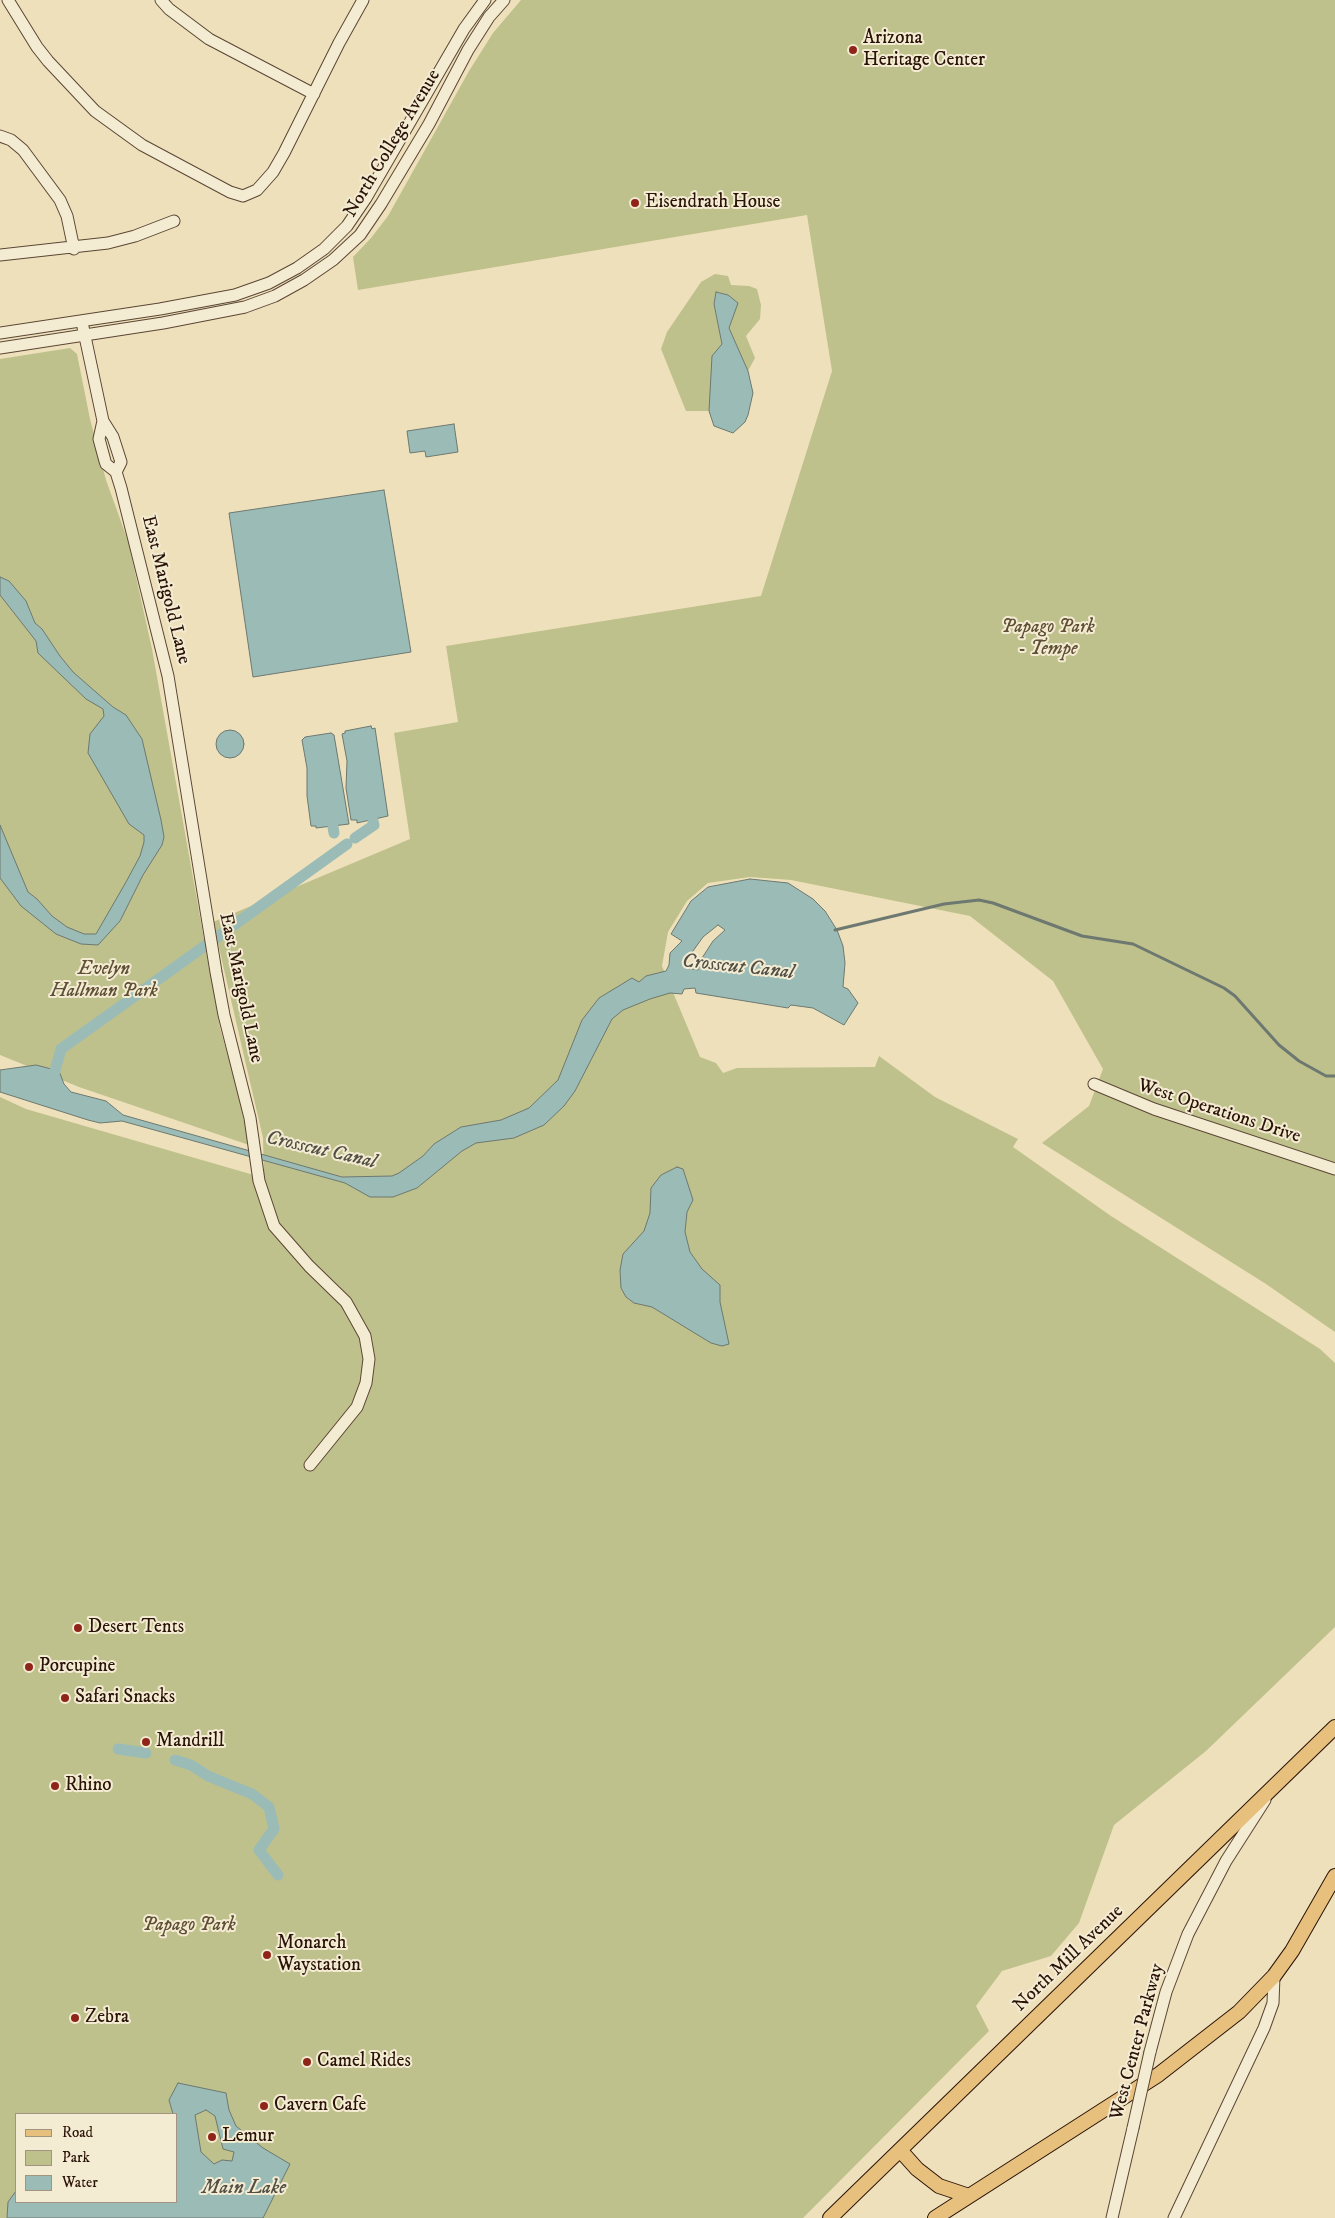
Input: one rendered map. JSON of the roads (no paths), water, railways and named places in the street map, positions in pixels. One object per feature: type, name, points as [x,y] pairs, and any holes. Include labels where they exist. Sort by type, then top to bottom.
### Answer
[{"type":"main road","name":"North Mill Avenue","points":[[830,2218],[1335,1727]]},
{"type":"main road","points":[[936,2218],[1158,2075],[1238,2012],[1274,1976],[1310,1923],[1335,1876]]},
{"type":"main road","points":[[900,2150],[917,2169],[939,2186],[969,2196]]},
{"type":"street","points":[[8,0],[36,47],[95,111],[149,149],[230,192],[243,196],[257,190],[273,172],[363,0]]},
{"type":"street","points":[[161,0],[169,9],[209,39],[314,94]]},
{"type":"street","name":"North College Avenue","points":[[0,333],[235,295],[269,283],[297,268],[324,248],[347,226],[366,198],[464,29],[485,0]]},
{"type":"street","name":"North College Avenue","points":[[0,348],[245,307],[275,296],[304,280],[333,260],[360,235],[381,204],[429,124],[468,50],[502,1]]},
{"type":"street","points":[[5,138],[26,155],[60,200],[74,249]]},
{"type":"street","points":[[0,255],[74,249],[135,236],[174,221]]},
{"type":"street","name":"East Marigold Lane","points":[[82,321],[103,421],[100,439],[105,461],[116,472],[168,676],[216,972],[224,1015],[250,1118],[259,1181],[274,1226],[309,1266],[346,1302],[365,1336],[369,1359],[366,1383],[357,1407],[310,1464]]},
{"type":"street","name":"West Operations Drive","points":[[1094,1084],[1154,1109],[1335,1169]]},
{"type":"street","name":"West Center Parkway","points":[[1112,2218],[1150,2052],[1172,1975],[1198,1914],[1226,1861],[1279,1780]]},
{"type":"street","points":[[1174,2218],[1264,2028],[1274,1997],[1274,1976]]},
{"type":"water","points":[[716,292],[728,295],[738,303],[729,328],[748,371],[753,393],[745,422],[733,433],[714,426],[709,411],[712,356],[722,344],[714,304]]},
{"type":"water","points":[[454,424],[458,452],[426,457],[425,451],[410,453],[407,431]]},
{"type":"water","points":[[384,490],[411,652],[253,677],[229,513]]},
{"type":"water","points":[[0,577],[9,581],[26,601],[35,623],[42,629],[73,672],[113,707],[126,715],[142,739],[164,837],[162,845],[143,875],[120,921],[98,945],[81,944],[56,934],[21,906],[0,878],[0,825],[28,892],[52,916],[67,927],[84,934],[96,934],[140,856],[144,835],[129,824],[88,753],[90,734],[104,716],[103,709],[86,699],[38,653],[36,641],[0,595]]},
{"type":"water","points":[[371,726],[372,729],[375,728],[388,816],[357,823],[357,820],[351,820],[346,788],[347,761],[342,734],[345,731]]},
{"type":"water","points":[[230,730],[240,734],[244,744],[240,754],[230,758],[220,754],[216,744],[220,734]]},
{"type":"water","points":[[331,733],[334,735],[349,824],[316,828],[316,826],[311,826],[307,796],[307,768],[302,740],[305,737]]},
{"type":"water","name":"Crosscut Canal","points":[[750,879],[788,883],[813,899],[825,911],[837,930],[843,946],[845,963],[843,987],[848,989],[858,1003],[844,1025],[813,1008],[791,1005],[788,1008],[696,993],[695,988],[684,989],[682,994],[670,993],[650,999],[623,1010],[612,1019],[575,1091],[564,1106],[544,1125],[514,1138],[476,1143],[462,1151],[417,1188],[393,1197],[370,1197],[345,1183],[122,1121],[100,1123],[88,1120],[0,1092],[0,1070],[36,1065],[59,1071],[64,1084],[71,1092],[106,1101],[123,1115],[342,1177],[392,1176],[423,1156],[434,1144],[461,1127],[501,1120],[529,1108],[558,1080],[582,1020],[599,998],[632,978],[639,982],[646,976],[666,971],[669,965],[670,953],[682,941],[671,934],[691,901],[708,887]],"holes":[[[718,925],[725,930],[713,941],[702,958],[698,970],[687,968],[688,958],[703,937]]]},
{"type":"water","points":[[677,1167],[683,1169],[693,1200],[687,1212],[685,1232],[690,1252],[702,1269],[720,1285],[720,1302],[729,1344],[722,1346],[711,1343],[652,1307],[634,1303],[626,1297],[621,1288],[620,1270],[623,1254],[644,1231],[650,1213],[651,1188],[661,1175]]},
{"type":"water","name":"Main Lake","points":[[178,2083],[226,2093],[229,2110],[236,2126],[263,2148],[290,2164],[263,2218],[7,2218],[8,2202],[15,2192],[15,2203],[178,2203],[178,2113],[173,2113],[169,2100]],"holes":[[[206,2110],[215,2116],[223,2149],[234,2152],[232,2161],[222,2160],[214,2164],[201,2152],[195,2115]]]},
{"type":"waterway","points":[[355,838],[374,825],[373,821]]},
{"type":"waterway","points":[[333,827],[334,833]]},
{"type":"waterway","points":[[51,1085],[61,1049],[347,844]]},
{"type":"waterway","points":[[835,930],[944,904],[979,900],[993,903],[1082,936],[1133,944],[1224,988],[1235,996],[1279,1045],[1299,1061],[1326,1076],[1335,1076]]},
{"type":"waterway","points":[[118,1749],[146,1753]]},
{"type":"waterway","points":[[175,1760],[191,1765],[208,1776],[252,1794],[269,1807],[274,1829],[259,1850],[278,1875]]},
{"type":"place","name":"Arizona Heritage Center","points":[[853,50]]},
{"type":"place","name":"Eisendrath House","points":[[635,203]]},
{"type":"place","name":"Desert Tents","points":[[78,1628]]},
{"type":"place","name":"Porcupine","points":[[29,1667]]},
{"type":"place","name":"Safari Snacks","points":[[65,1698]]},
{"type":"place","name":"Mandrill","points":[[146,1742]]},
{"type":"place","name":"Rhino","points":[[55,1786]]},
{"type":"place","name":"Monarch Waystation","points":[[267,1955]]},
{"type":"place","name":"Zebra","points":[[75,2018]]},
{"type":"place","name":"Camel Rides","points":[[307,2062]]},
{"type":"place","name":"Cavern Cafe","points":[[264,2106]]},
{"type":"place","name":"Lemur","points":[[212,2137]]},
{"type":"park label","name":"Papago Park - Tempe","points":[[1048,639]]},
{"type":"park label","name":"Evelyn Hallman Park","points":[[104,981]]},
{"type":"park label","name":"Papago Park","points":[[189,1926]]}]
